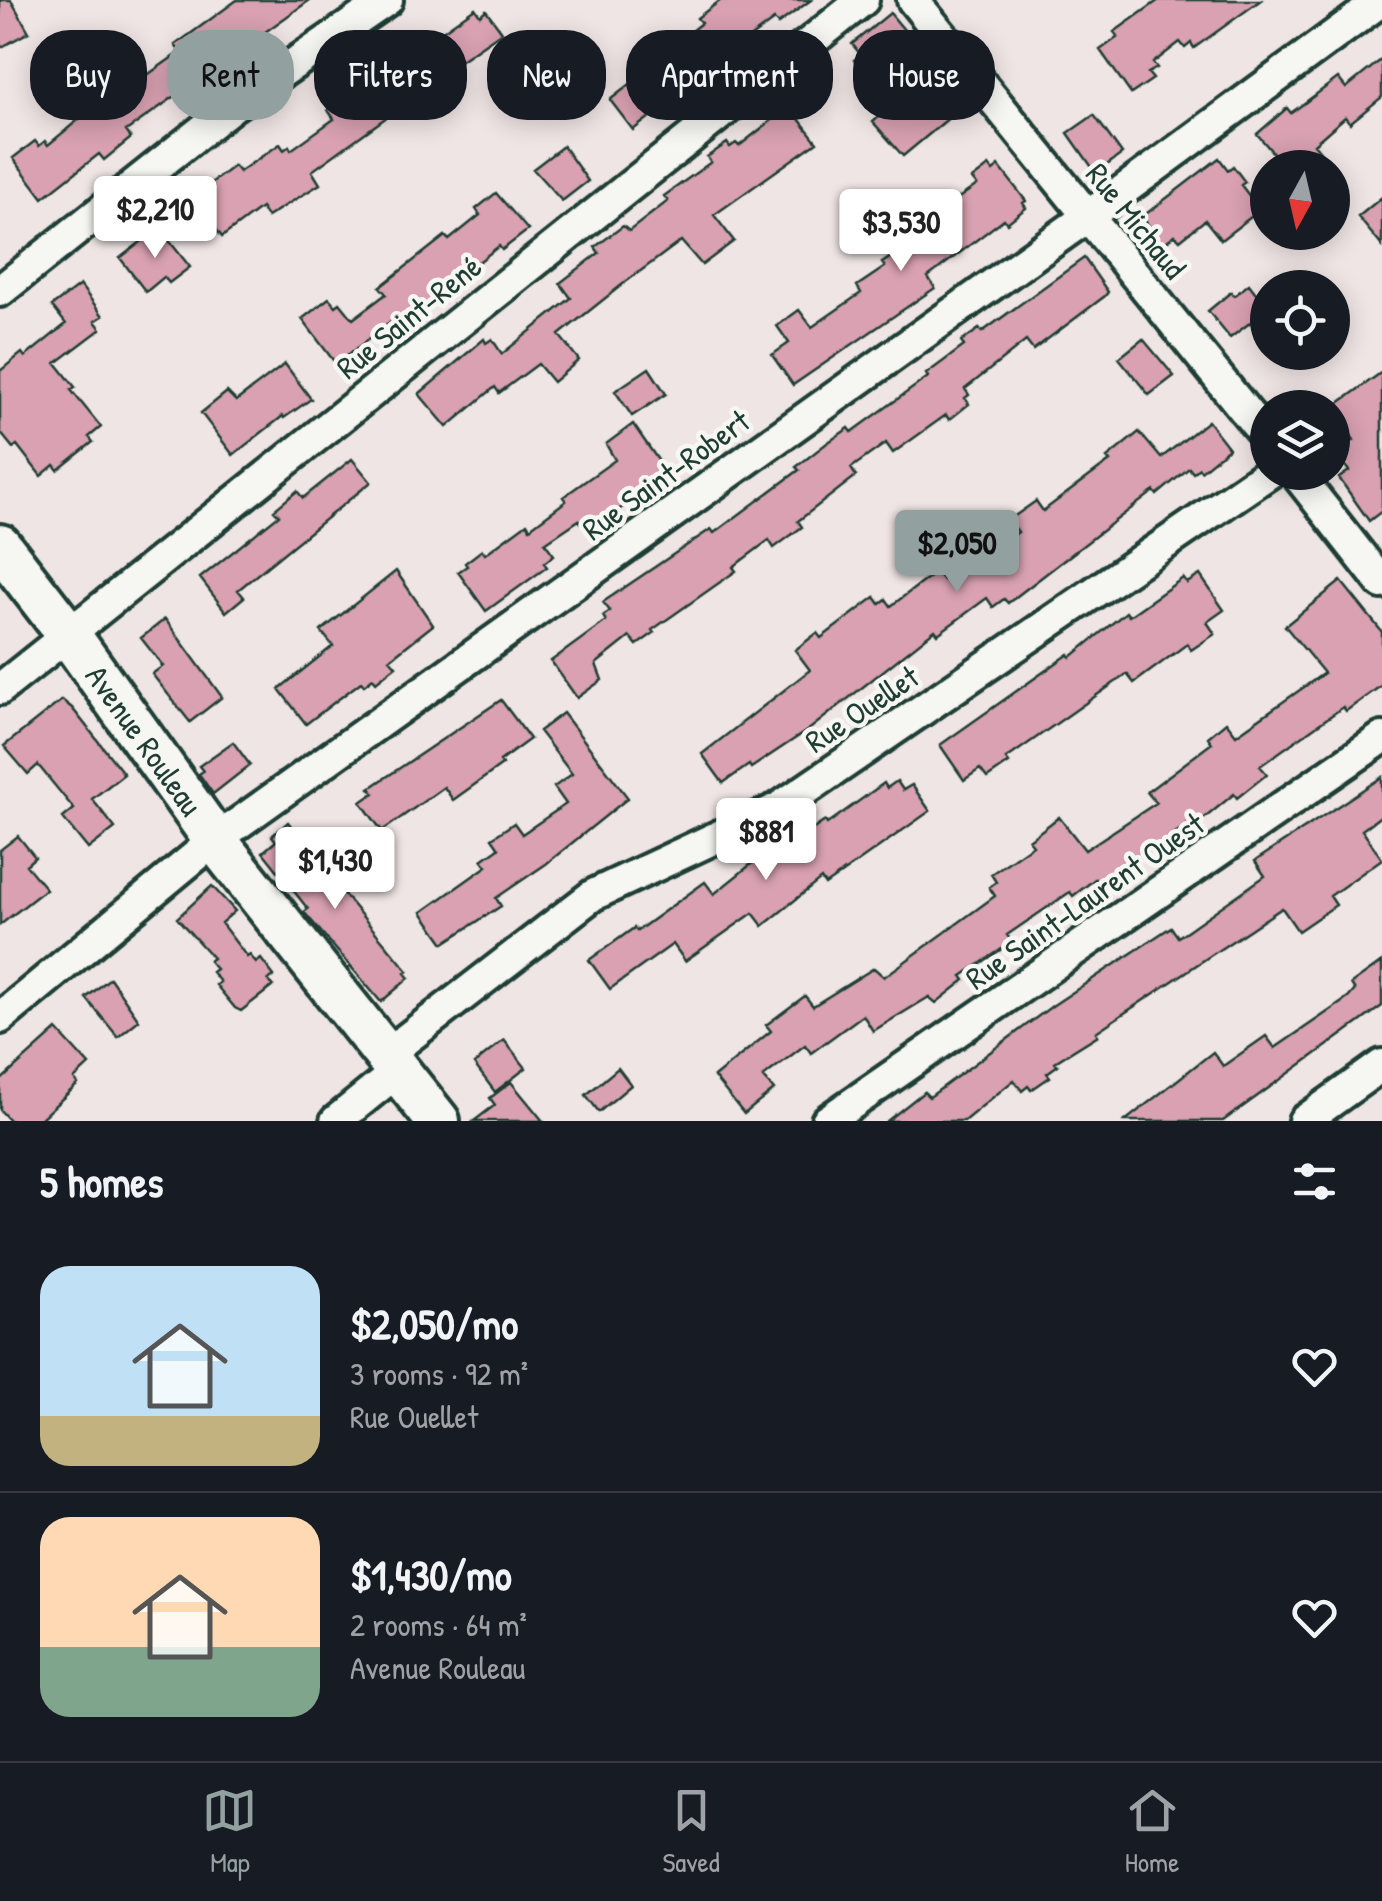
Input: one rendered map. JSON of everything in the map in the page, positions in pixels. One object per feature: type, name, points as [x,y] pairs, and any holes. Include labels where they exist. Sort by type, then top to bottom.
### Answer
[{"type":"street","points":[[0,291],[234,105],[387,0]]},
{"type":"street","name":"Rue Saint-René","points":[[0,689],[862,0]]},
{"type":"street","name":"Rue Michaud","points":[[913,0],[1250,416]]},
{"type":"street","name":"Rue Saint-Robert","points":[[0,1018],[215,840],[1087,217],[1382,0]]},
{"type":"street","name":"Rue Ouellet","points":[[336,1121],[393,1062],[593,895],[779,808],[1250,486]]},
{"type":"street","points":[[1309,490],[1382,582]]},
{"type":"street","name":"Avenue Rouleau","points":[[0,546],[215,840],[438,1121]]},
{"type":"street","name":"Rue Saint-Laurent Ouest","points":[[828,1121],[1382,738]]},
{"type":"street","points":[[1304,1121],[1382,1065]]},
{"type":"building","points":[[0,0],[11,0],[29,32],[0,48]]},
{"type":"building","points":[[237,0],[310,0],[268,30],[196,30]]},
{"type":"building","points":[[721,0],[811,0],[778,24],[774,20],[760,30],[692,30],[701,23],[697,18]]},
{"type":"building","points":[[1159,0],[1261,0],[1194,48],[1191,43],[1185,48],[1180,42],[1153,63],[1157,68],[1148,73],[1153,79],[1131,94],[1100,50],[1118,37],[1114,32]]},
{"type":"building","points":[[475,8],[480,15],[486,10],[501,30],[487,30],[487,42],[467,56],[467,30],[444,30]]},
{"type":"building","points":[[890,13],[904,30],[869,30]]},
{"type":"building","points":[[1382,59],[1382,97],[1350,123],[1345,117],[1314,144],[1319,150],[1271,150],[1257,134],[1287,108],[1291,113],[1338,78],[1346,88]]},
{"type":"building","points":[[167,61],[167,102],[147,116],[147,75]]},
{"type":"building","points":[[626,87],[626,120],[646,120],[633,130],[610,100]]},
{"type":"building","points":[[1094,115],[1122,154],[1096,173],[1068,133]]},
{"type":"building","points":[[78,120],[141,120],[126,131],[131,138],[104,160],[99,154],[43,198],[13,158],[35,141],[39,146],[45,141],[48,145]]},
{"type":"building","points":[[333,120],[383,120],[312,171],[320,184],[267,217],[261,208],[222,237],[192,197],[234,166],[239,172],[280,144],[284,150],[289,146],[291,150]]},
{"type":"building","points":[[772,120],[800,120],[817,142],[714,215],[734,241],[702,265],[681,241],[559,335],[579,360],[553,382],[538,364],[499,393],[495,387],[447,427],[419,394],[484,339],[486,343],[492,339],[502,354],[571,298],[560,283],[599,253],[595,247],[623,226],[629,231],[668,201],[664,196],[711,162],[707,157],[727,143],[730,147],[736,143],[739,146]]},
{"type":"building","points":[[875,120],[946,120],[903,156],[873,122]]},
{"type":"building","points":[[563,146],[588,181],[562,201],[533,169]]},
{"type":"building","points":[[1219,158],[1228,170],[1233,166],[1250,197],[1250,218],[1221,240],[1205,220],[1180,240],[1175,235],[1163,244],[1142,217]]},
{"type":"building","points":[[989,166],[993,171],[999,166],[1026,201],[1026,208],[1007,223],[1004,219],[928,277],[935,288],[793,385],[772,355],[789,343],[777,326],[799,310],[812,327],[861,293],[857,286],[885,267],[882,263],[921,237],[906,216],[923,203],[936,214],[977,185],[972,179]]},
{"type":"building","points":[[496,193],[528,230],[502,250],[499,246],[466,272],[470,277],[451,292],[447,288],[396,328],[391,322],[336,364],[302,319],[329,298],[336,306],[340,303],[353,319],[386,294],[380,287],[445,236],[449,240],[480,215],[476,209]]},
{"type":"building","points":[[1382,197],[1382,246],[1358,217]]},
{"type":"building","points":[[159,228],[190,267],[169,283],[164,277],[146,292],[120,258]]},
{"type":"building","points":[[1084,258],[1108,292],[1105,296],[1033,350],[1026,341],[965,389],[969,404],[949,420],[946,415],[893,453],[886,443],[851,468],[856,476],[798,521],[802,527],[774,548],[769,540],[733,567],[736,571],[652,630],[654,633],[637,645],[630,637],[596,664],[602,680],[577,698],[551,661],[606,621],[603,616],[610,611],[603,602],[711,529],[714,533],[799,470],[796,467],[827,443],[849,428],[852,432],[928,377],[926,374],[964,346],[961,342],[979,329],[982,332]]},
{"type":"building","points":[[80,285],[103,316],[95,321],[101,329],[56,363],[75,387],[71,390],[101,427],[89,437],[93,442],[58,470],[54,465],[41,476],[17,445],[13,448],[0,432],[0,371],[22,353],[25,357],[66,324],[52,306]]},
{"type":"building","points":[[1250,285],[1250,323],[1230,338],[1208,311],[1231,292],[1234,296]]},
{"type":"building","points":[[1143,339],[1174,376],[1149,395],[1119,358]]},
{"type":"building","points":[[285,364],[311,399],[233,455],[201,413],[227,392],[236,401]]},
{"type":"building","points":[[649,368],[666,394],[632,416],[615,391]]},
{"type":"building","points":[[1382,372],[1382,511],[1369,521],[1347,490],[1350,443],[1354,440],[1350,434],[1350,395]]},
{"type":"building","points":[[1208,421],[1229,448],[1201,471],[1199,468],[1193,473],[1189,468],[1157,495],[1154,491],[1008,603],[1004,599],[993,607],[987,598],[938,634],[935,630],[811,728],[723,783],[702,754],[810,670],[795,650],[817,633],[821,638],[875,597],[880,604],[886,599],[891,606],[936,572],[943,580],[978,555],[981,559],[1018,532],[1009,520],[1036,501],[1043,511],[1110,461],[1107,458],[1139,432],[1161,458]]},
{"type":"building","points":[[633,424],[669,476],[587,531],[579,520],[545,543],[554,555],[544,563],[547,567],[486,611],[458,572],[467,566],[465,563],[482,550],[485,554],[527,523],[530,528],[566,501],[563,497],[615,460],[606,444]]},
{"type":"building","points":[[352,459],[371,482],[238,590],[244,597],[226,612],[200,578],[279,515],[274,510],[297,491],[303,498]]},
{"type":"building","points":[[396,571],[433,625],[390,659],[396,666],[376,682],[373,678],[364,685],[361,682],[306,724],[279,689],[333,646],[321,631]]},
{"type":"building","points":[[1200,575],[1224,610],[1207,622],[1215,634],[1191,650],[1187,644],[1134,683],[1127,674],[1006,759],[1009,763],[987,778],[980,769],[964,780],[940,745],[1069,654],[1071,657],[1126,612],[1129,616],[1183,578],[1187,583]]},
{"type":"building","points":[[1341,581],[1382,632],[1382,685],[1346,711],[1343,707],[1260,766],[1267,774],[1237,798],[1234,794],[1190,830],[1187,825],[1130,864],[1127,860],[1098,883],[1095,879],[1073,896],[1070,892],[1007,935],[1012,942],[962,976],[965,980],[936,1003],[929,997],[873,1031],[863,1015],[811,1053],[805,1045],[763,1077],[774,1090],[744,1114],[714,1077],[771,1031],[766,1025],[805,996],[813,1006],[874,968],[884,977],[995,896],[989,887],[996,882],[991,874],[1033,845],[1029,840],[1059,817],[1085,850],[1156,803],[1147,792],[1212,743],[1208,737],[1226,722],[1236,735],[1324,673],[1285,626]]},
{"type":"building","points":[[165,619],[222,697],[190,722],[152,674],[163,666],[141,638]]},
{"type":"building","points":[[62,700],[124,774],[92,799],[115,828],[88,849],[63,818],[74,809],[38,765],[28,774],[4,746]]},
{"type":"building","points":[[501,700],[530,739],[453,800],[444,787],[382,831],[361,802],[374,793],[370,788]]},
{"type":"building","points":[[563,713],[628,798],[546,864],[496,898],[501,906],[444,943],[422,912],[487,866],[482,860],[499,848],[492,838],[514,823],[522,834],[566,804],[554,787],[572,774],[539,731]]},
{"type":"building","points":[[233,742],[250,765],[213,794],[199,774],[203,771],[199,766]]},
{"type":"building","points":[[1382,777],[1382,815],[1362,830],[1382,859],[1330,896],[1336,905],[1298,931],[1282,908],[1096,1032],[1098,1035],[1055,1062],[1058,1065],[1047,1073],[1050,1077],[1031,1090],[1028,1086],[1022,1091],[1014,1080],[964,1121],[887,1121],[924,1092],[931,1096],[1052,1006],[1171,927],[1178,937],[1265,876],[1255,861]]},
{"type":"building","points":[[897,781],[903,790],[912,785],[930,811],[825,885],[821,879],[763,926],[753,913],[685,961],[673,944],[610,989],[589,960],[705,882],[714,894],[760,857],[766,865],[884,783],[887,788]]},
{"type":"building","points":[[288,822],[300,837],[308,832],[325,853],[316,861],[408,971],[405,973],[409,978],[381,1002],[304,912],[308,909],[263,852],[276,841],[272,836]]},
{"type":"building","points":[[18,836],[35,857],[26,865],[46,889],[0,925],[0,850]]},
{"type":"building","points":[[212,886],[235,911],[221,923],[247,957],[250,955],[256,963],[261,959],[274,976],[268,980],[273,986],[241,1011],[216,985],[220,982],[209,961],[213,958],[177,918]]},
{"type":"building","points":[[1382,962],[1382,1006],[1223,1121],[1125,1121],[1213,1052],[1223,1066],[1266,1036],[1275,1048],[1348,998],[1355,990],[1351,984]]},
{"type":"building","points":[[110,978],[139,1020],[118,1037],[86,998]]},
{"type":"building","points":[[57,1030],[89,1065],[74,1079],[78,1084],[38,1121],[10,1121],[0,1110],[0,1081]]},
{"type":"building","points":[[504,1040],[526,1068],[495,1092],[474,1064]]},
{"type":"building","points":[[618,1068],[631,1085],[599,1112],[586,1095]]},
{"type":"building","points":[[511,1082],[543,1121],[474,1121],[495,1105],[490,1098]]}]
